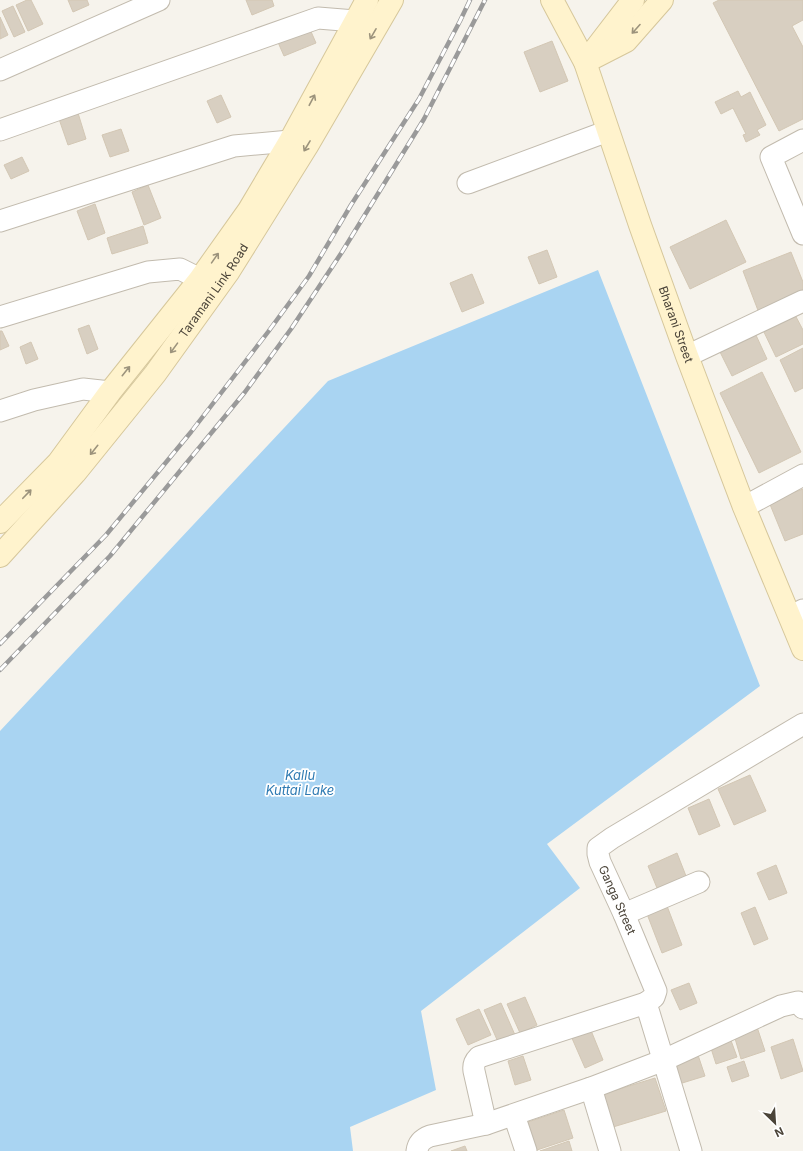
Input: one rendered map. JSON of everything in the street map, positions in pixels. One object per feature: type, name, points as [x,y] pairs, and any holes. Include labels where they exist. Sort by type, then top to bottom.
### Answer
[{"type":"street","points":[[0,70],[159,0]]},
{"type":"street","name":"Taramani Link Road","points":[[0,522],[58,463],[110,392],[200,280],[249,210],[290,141],[367,0]]},
{"type":"street","name":"Taramani Link Road","points":[[0,556],[75,473],[155,374],[229,271],[307,146],[392,0]]},
{"type":"street","name":"Bharani Street","points":[[552,0],[585,62],[640,225],[687,356],[744,507],[796,613],[803,649]]},
{"type":"street","points":[[585,62],[633,0]]},
{"type":"street","points":[[585,62],[626,41],[662,0]]},
{"type":"street","points":[[0,130],[318,18],[355,21]]},
{"type":"street","points":[[468,183],[608,131]]},
{"type":"street","points":[[803,140],[772,157],[803,234]]},
{"type":"street","points":[[0,221],[234,146],[290,141]]},
{"type":"street","points":[[0,317],[148,272],[180,269],[200,280]]},
{"type":"street","points":[[687,356],[803,301]]},
{"type":"street","points":[[0,411],[34,400],[83,389],[110,392]]},
{"type":"street","points":[[744,507],[803,475]]},
{"type":"street","name":"Ganga Street","points":[[646,1003],[654,997],[656,991],[624,914],[600,862],[598,848],[612,838],[803,724]]},
{"type":"street","points":[[624,914],[699,882]]},
{"type":"street","points":[[417,1151],[418,1145],[424,1138],[486,1124],[591,1088],[664,1060],[781,1006],[798,1002],[803,1008]]},
{"type":"street","points":[[486,1124],[473,1066],[480,1057],[646,1003],[691,1151]]},
{"type":"street","points":[[591,1088],[610,1151]]},
{"type":"street","points":[[514,1115],[526,1151]]},
{"type":"water","name":"Kallu Kuttai Lake","points":[[598,270],[760,686],[547,844],[580,888],[421,1011],[436,1090],[350,1127],[353,1151],[0,1151],[0,731],[328,381]]},
{"type":"building","points":[[27,0],[31,0],[43,24],[28,31],[16,5]]},
{"type":"building","points":[[68,0],[87,0],[89,5],[73,12]]},
{"type":"building","points":[[246,0],[272,0],[274,6],[252,15]]},
{"type":"building","points":[[719,0],[803,0],[803,20],[792,26],[803,47],[803,119],[779,131],[713,3]]},
{"type":"building","points":[[13,6],[25,32],[14,37],[2,11]]},
{"type":"building","points":[[0,17],[8,35],[0,39]]},
{"type":"building","points":[[309,27],[316,43],[284,56],[277,40]]},
{"type":"building","points":[[552,41],[568,81],[540,92],[524,52]]},
{"type":"building","points":[[738,91],[741,97],[750,92],[766,125],[757,130],[760,135],[746,142],[743,135],[746,134],[733,108],[721,114],[715,102]]},
{"type":"building","points":[[221,95],[231,117],[217,123],[207,101]]},
{"type":"building","points":[[78,113],[86,139],[68,145],[59,119]]},
{"type":"building","points":[[121,129],[129,151],[110,157],[102,135]]},
{"type":"building","points":[[22,157],[29,171],[11,179],[4,165]]},
{"type":"building","points":[[148,185],[161,218],[144,225],[132,192]]},
{"type":"building","points":[[95,204],[105,233],[88,240],[77,211]]},
{"type":"building","points":[[726,220],[746,262],[690,289],[670,247]]},
{"type":"building","points":[[143,226],[148,243],[112,254],[107,238]]},
{"type":"building","points":[[547,250],[557,277],[539,284],[528,257]]},
{"type":"building","points":[[791,252],[803,282],[803,295],[759,313],[743,271]]},
{"type":"building","points":[[472,274],[484,303],[462,312],[450,283]]},
{"type":"building","points":[[794,313],[803,330],[803,344],[776,357],[762,328]]},
{"type":"building","points":[[89,325],[98,349],[87,354],[78,329]]},
{"type":"building","points":[[0,331],[2,331],[9,346],[0,350]]},
{"type":"building","points":[[755,333],[767,359],[732,376],[719,350]]},
{"type":"building","points":[[31,342],[38,359],[26,364],[20,347]]},
{"type":"building","points":[[803,348],[803,388],[795,392],[780,360]]},
{"type":"building","points":[[762,372],[801,452],[759,473],[720,393]]},
{"type":"building","points":[[803,489],[803,534],[785,541],[769,502]]},
{"type":"building","points":[[750,775],[766,811],[734,825],[718,789]]},
{"type":"building","points":[[709,799],[720,826],[699,835],[688,808]]},
{"type":"building","points":[[677,853],[686,876],[657,888],[648,866]]},
{"type":"building","points":[[776,865],[787,893],[769,900],[757,873]]},
{"type":"building","points":[[667,906],[682,945],[662,953],[647,914]]},
{"type":"building","points":[[755,907],[768,939],[754,945],[741,913]]},
{"type":"building","points":[[689,983],[697,1003],[680,1010],[671,990]]},
{"type":"building","points":[[525,997],[537,1025],[520,1033],[507,1004]]},
{"type":"building","points":[[501,1003],[515,1035],[498,1042],[484,1010]]},
{"type":"building","points":[[479,1009],[491,1035],[468,1045],[456,1019]]},
{"type":"building","points":[[757,1027],[765,1051],[741,1059],[734,1035]]},
{"type":"building","points":[[590,1028],[603,1060],[585,1068],[571,1036]]},
{"type":"building","points":[[729,1035],[737,1057],[716,1064],[709,1042]]},
{"type":"building","points":[[793,1039],[803,1071],[781,1079],[771,1047]]},
{"type":"building","points":[[697,1052],[705,1076],[679,1084],[671,1059]]},
{"type":"building","points":[[523,1056],[531,1080],[515,1085],[508,1061]]},
{"type":"building","points":[[744,1061],[749,1076],[732,1082],[727,1067]]},
{"type":"building","points":[[655,1078],[666,1111],[613,1127],[603,1094]]},
{"type":"building","points":[[564,1110],[573,1138],[534,1151],[522,1124]]},
{"type":"building","points":[[569,1141],[572,1151],[540,1151]]},
{"type":"building","points":[[465,1146],[467,1151],[451,1151]]},
{"type":"railway","points":[[0,644],[106,535],[191,432],[309,276],[351,205],[419,99],[470,0]]},
{"type":"railway","points":[[0,670],[110,556],[245,392],[291,329],[342,252],[424,119],[485,0]]}]
